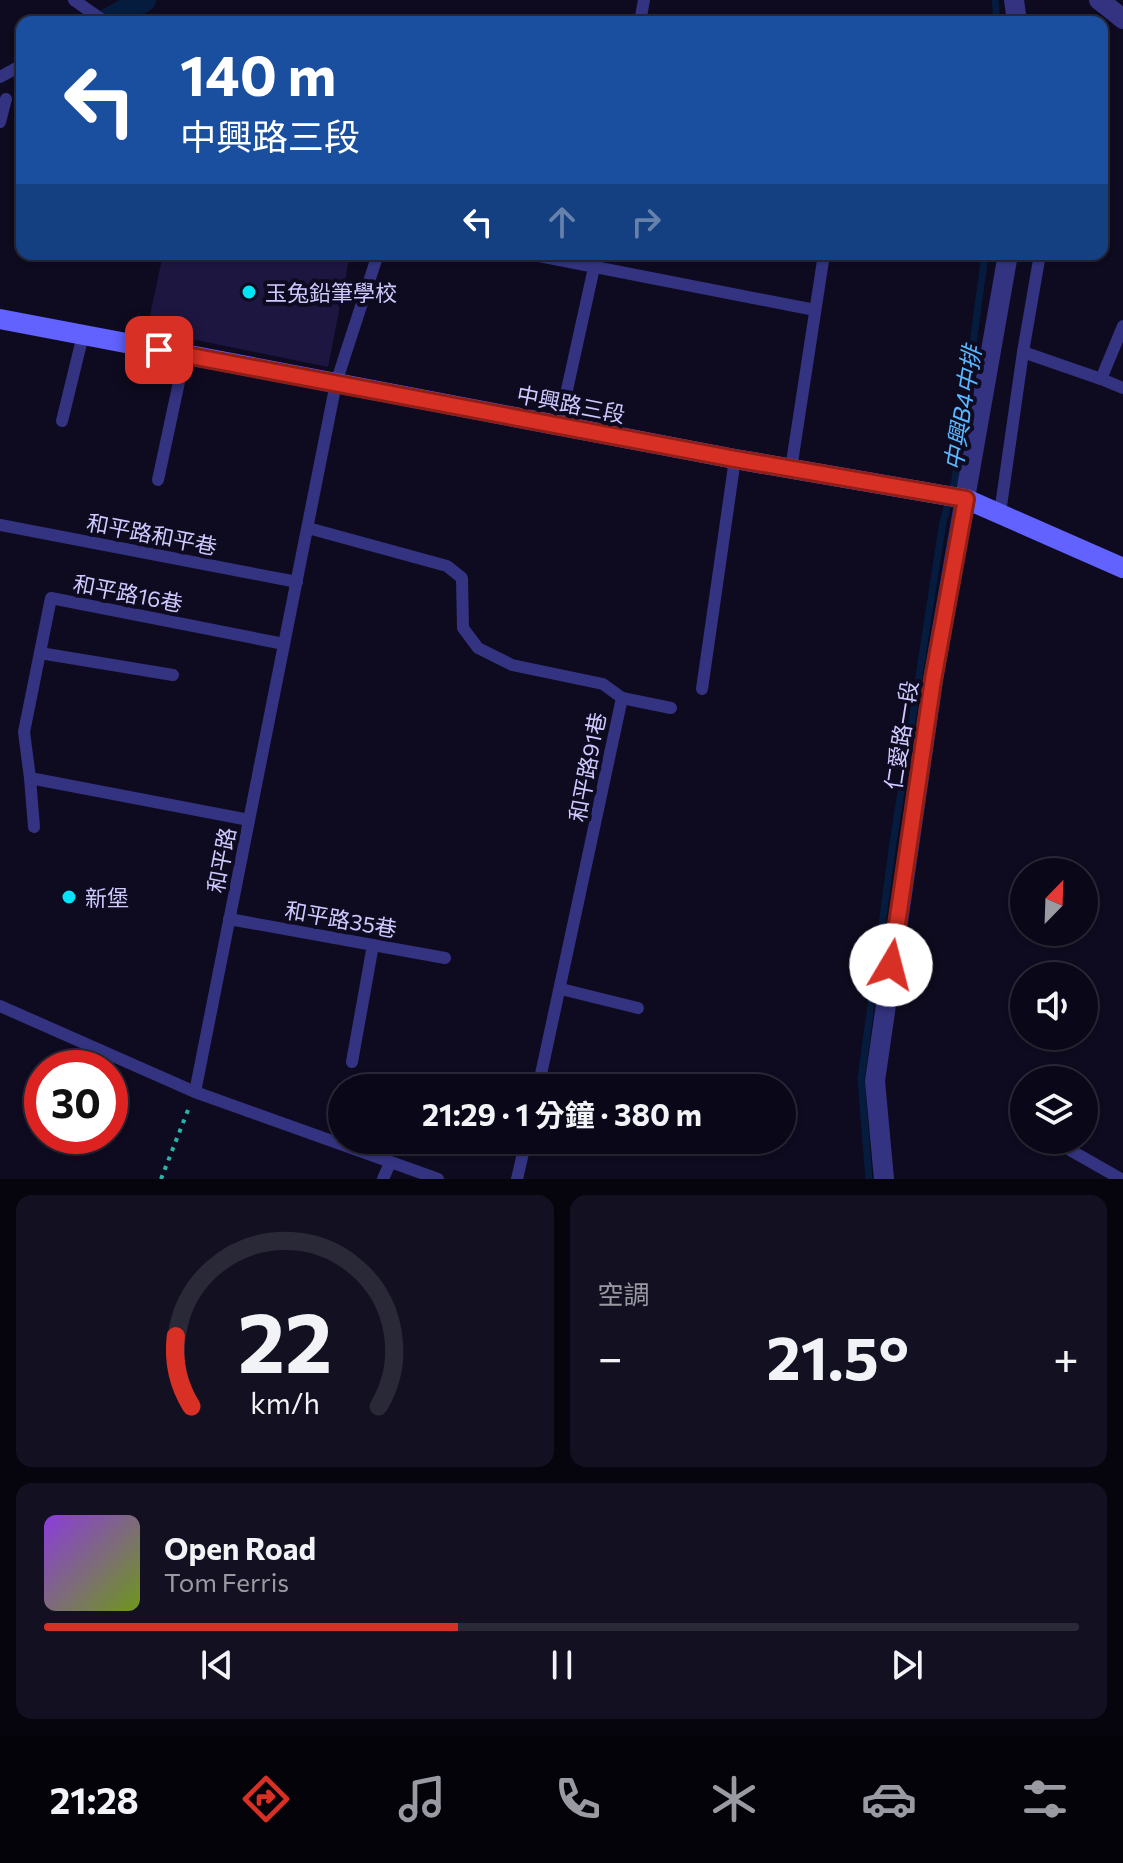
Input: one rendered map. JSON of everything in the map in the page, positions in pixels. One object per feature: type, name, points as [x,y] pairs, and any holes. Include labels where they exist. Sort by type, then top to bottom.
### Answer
[{"type":"street","points":[[1099,0],[1123,19]]},
{"type":"street","name":"仁愛路一段","points":[[884,1179],[875,1081],[933,680],[1007,260]]},
{"type":"street","name":"中興路三段","points":[[0,319],[735,459],[966,499],[1123,568]]},
{"type":"lane","points":[[74,0],[97,16]]},
{"type":"lane","points":[[0,122],[6,99]]},
{"type":"lane","name":"和平路","points":[[195,1092],[336,383],[376,260]]},
{"type":"lane","points":[[559,426],[595,260],[815,310]]},
{"type":"lane","points":[[791,469],[823,260]]},
{"type":"lane","points":[[1000,513],[1039,260]]},
{"type":"lane","points":[[1101,379],[1123,326]]},
{"type":"lane","points":[[62,421],[83,335]]},
{"type":"lane","points":[[1023,352],[1123,388]]},
{"type":"lane","points":[[158,480],[185,354]]},
{"type":"lane","points":[[702,689],[735,459]]},
{"type":"lane","name":"和平路和平巷","points":[[0,525],[297,582]]},
{"type":"lane","name":"和平路91巷","points":[[308,528],[447,566],[462,578],[463,628],[478,648],[512,665],[603,684],[622,698],[600,787],[602,802],[541,1074]]},
{"type":"lane","name":"和平路16巷","points":[[34,827],[24,732],[51,598],[284,644]]},
{"type":"lane","points":[[40,653],[173,675]]},
{"type":"lane","points":[[622,698],[671,708]]},
{"type":"lane","points":[[30,778],[249,820]]},
{"type":"lane","name":"和平路35巷","points":[[229,919],[445,958]]},
{"type":"lane","points":[[352,1062],[373,945]]},
{"type":"lane","points":[[561,989],[638,1008]]},
{"type":"lane","points":[[0,1006],[195,1092],[438,1179]]},
{"type":"lane","points":[[517,1179],[523,1154]]},
{"type":"lane","points":[[1077,1154],[1121,1179]]},
{"type":"lane","points":[[383,1179],[390,1163]]},
{"type":"path","points":[[161,1179],[195,1092]]},
{"type":"building","name":"玉兔鉛筆學校","points":[[162,260],[349,260],[328,367],[147,330]]},
{"type":"waterway","points":[[116,16],[144,0]]},
{"type":"waterway","name":"中興B4中排","points":[[995,0],[996,16]]},
{"type":"waterway","name":"中興B4中排","points":[[869,1179],[861,1079],[893,843],[943,522],[955,479],[984,260]]},
{"type":"place","name":"玉兔鉛筆學校","points":[[249,292]]},
{"type":"place","name":"新堡","points":[[69,897]]},
{"type":"route","points":[[159,350],[735,459],[966,499],[933,680],[891,965]]}]
